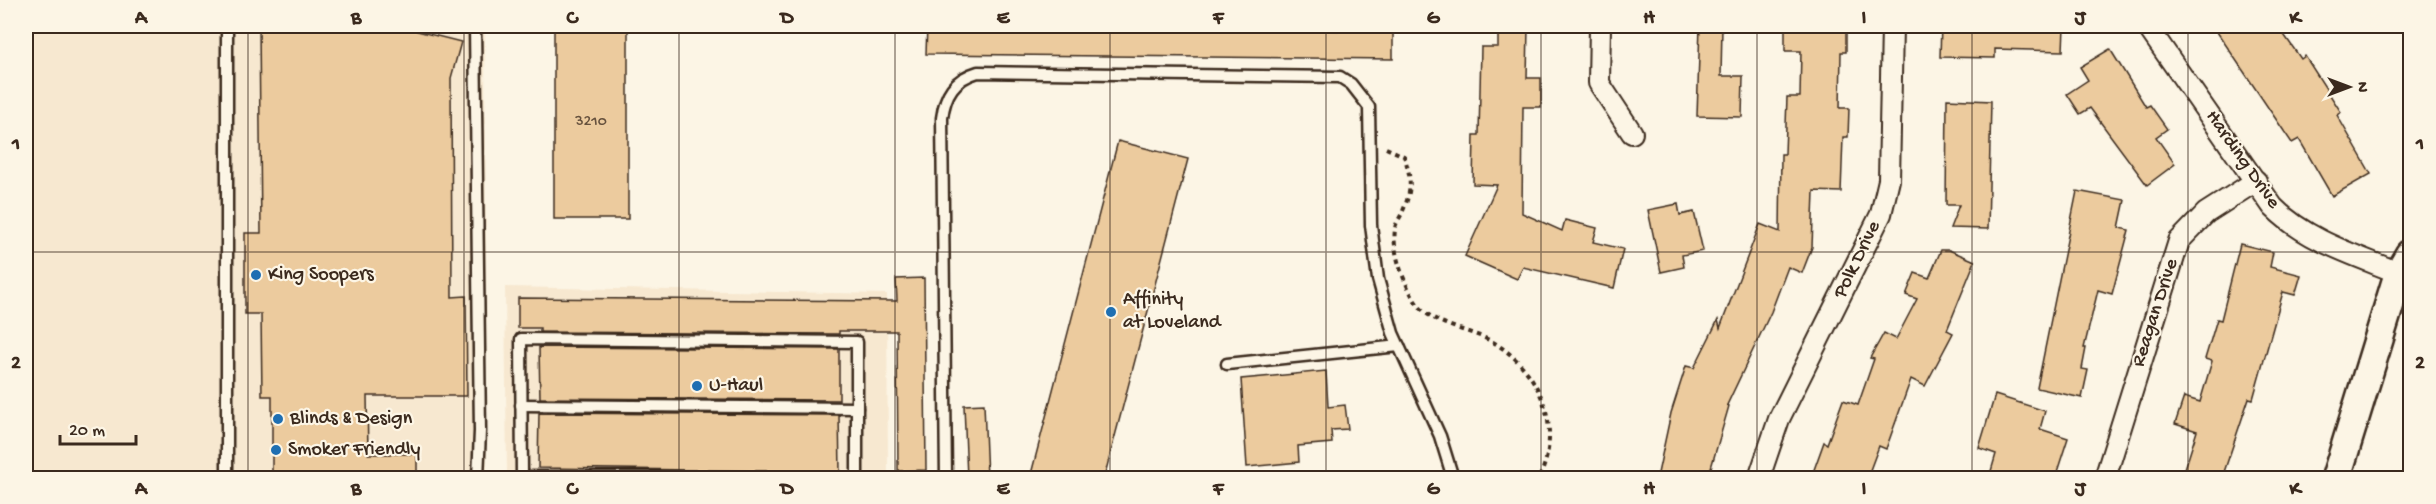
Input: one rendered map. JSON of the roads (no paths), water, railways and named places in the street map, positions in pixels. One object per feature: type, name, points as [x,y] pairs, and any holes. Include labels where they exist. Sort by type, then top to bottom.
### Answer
[{"type":"main road","points":[[2336,478],[2405,263]]},
{"type":"street","points":[[1600,26],[1599,83],[1632,133]]},
{"type":"street","name":"Polk Drive","points":[[1759,478],[1779,419],[1881,214],[1889,180],[1892,26]]},
{"type":"street","name":"Harding Drive","points":[[2147,26],[2272,207],[2305,234],[2405,263]]},
{"type":"street","name":"Reagan Drive","points":[[2105,478],[2179,241],[2206,213],[2256,181]]},
{"type":"lane","points":[[227,26],[227,478]]},
{"type":"lane","points":[[475,26],[480,431],[478,478]]},
{"type":"lane","points":[[946,478],[942,118],[944,100],[953,86],[964,76],[978,72],[1340,78],[1351,84],[1369,107],[1371,225],[1378,279],[1399,346],[1440,436],[1453,478]]},
{"type":"lane","points":[[816,478],[522,478],[521,339],[857,342],[857,478]]},
{"type":"lane","points":[[1227,364],[1399,346]]},
{"type":"lane","points":[[521,405],[857,408]]},
{"type":"place","name":"King Soopers","points":[[256,275]]},
{"type":"place","name":"Affinity at Loveland","points":[[1111,312]]},
{"type":"place","name":"U-Haul","points":[[697,386]]},
{"type":"place","name":"Blinds & Design","points":[[278,419]]},
{"type":"place","name":"Smoker Friendly","points":[[276,450]]}]
